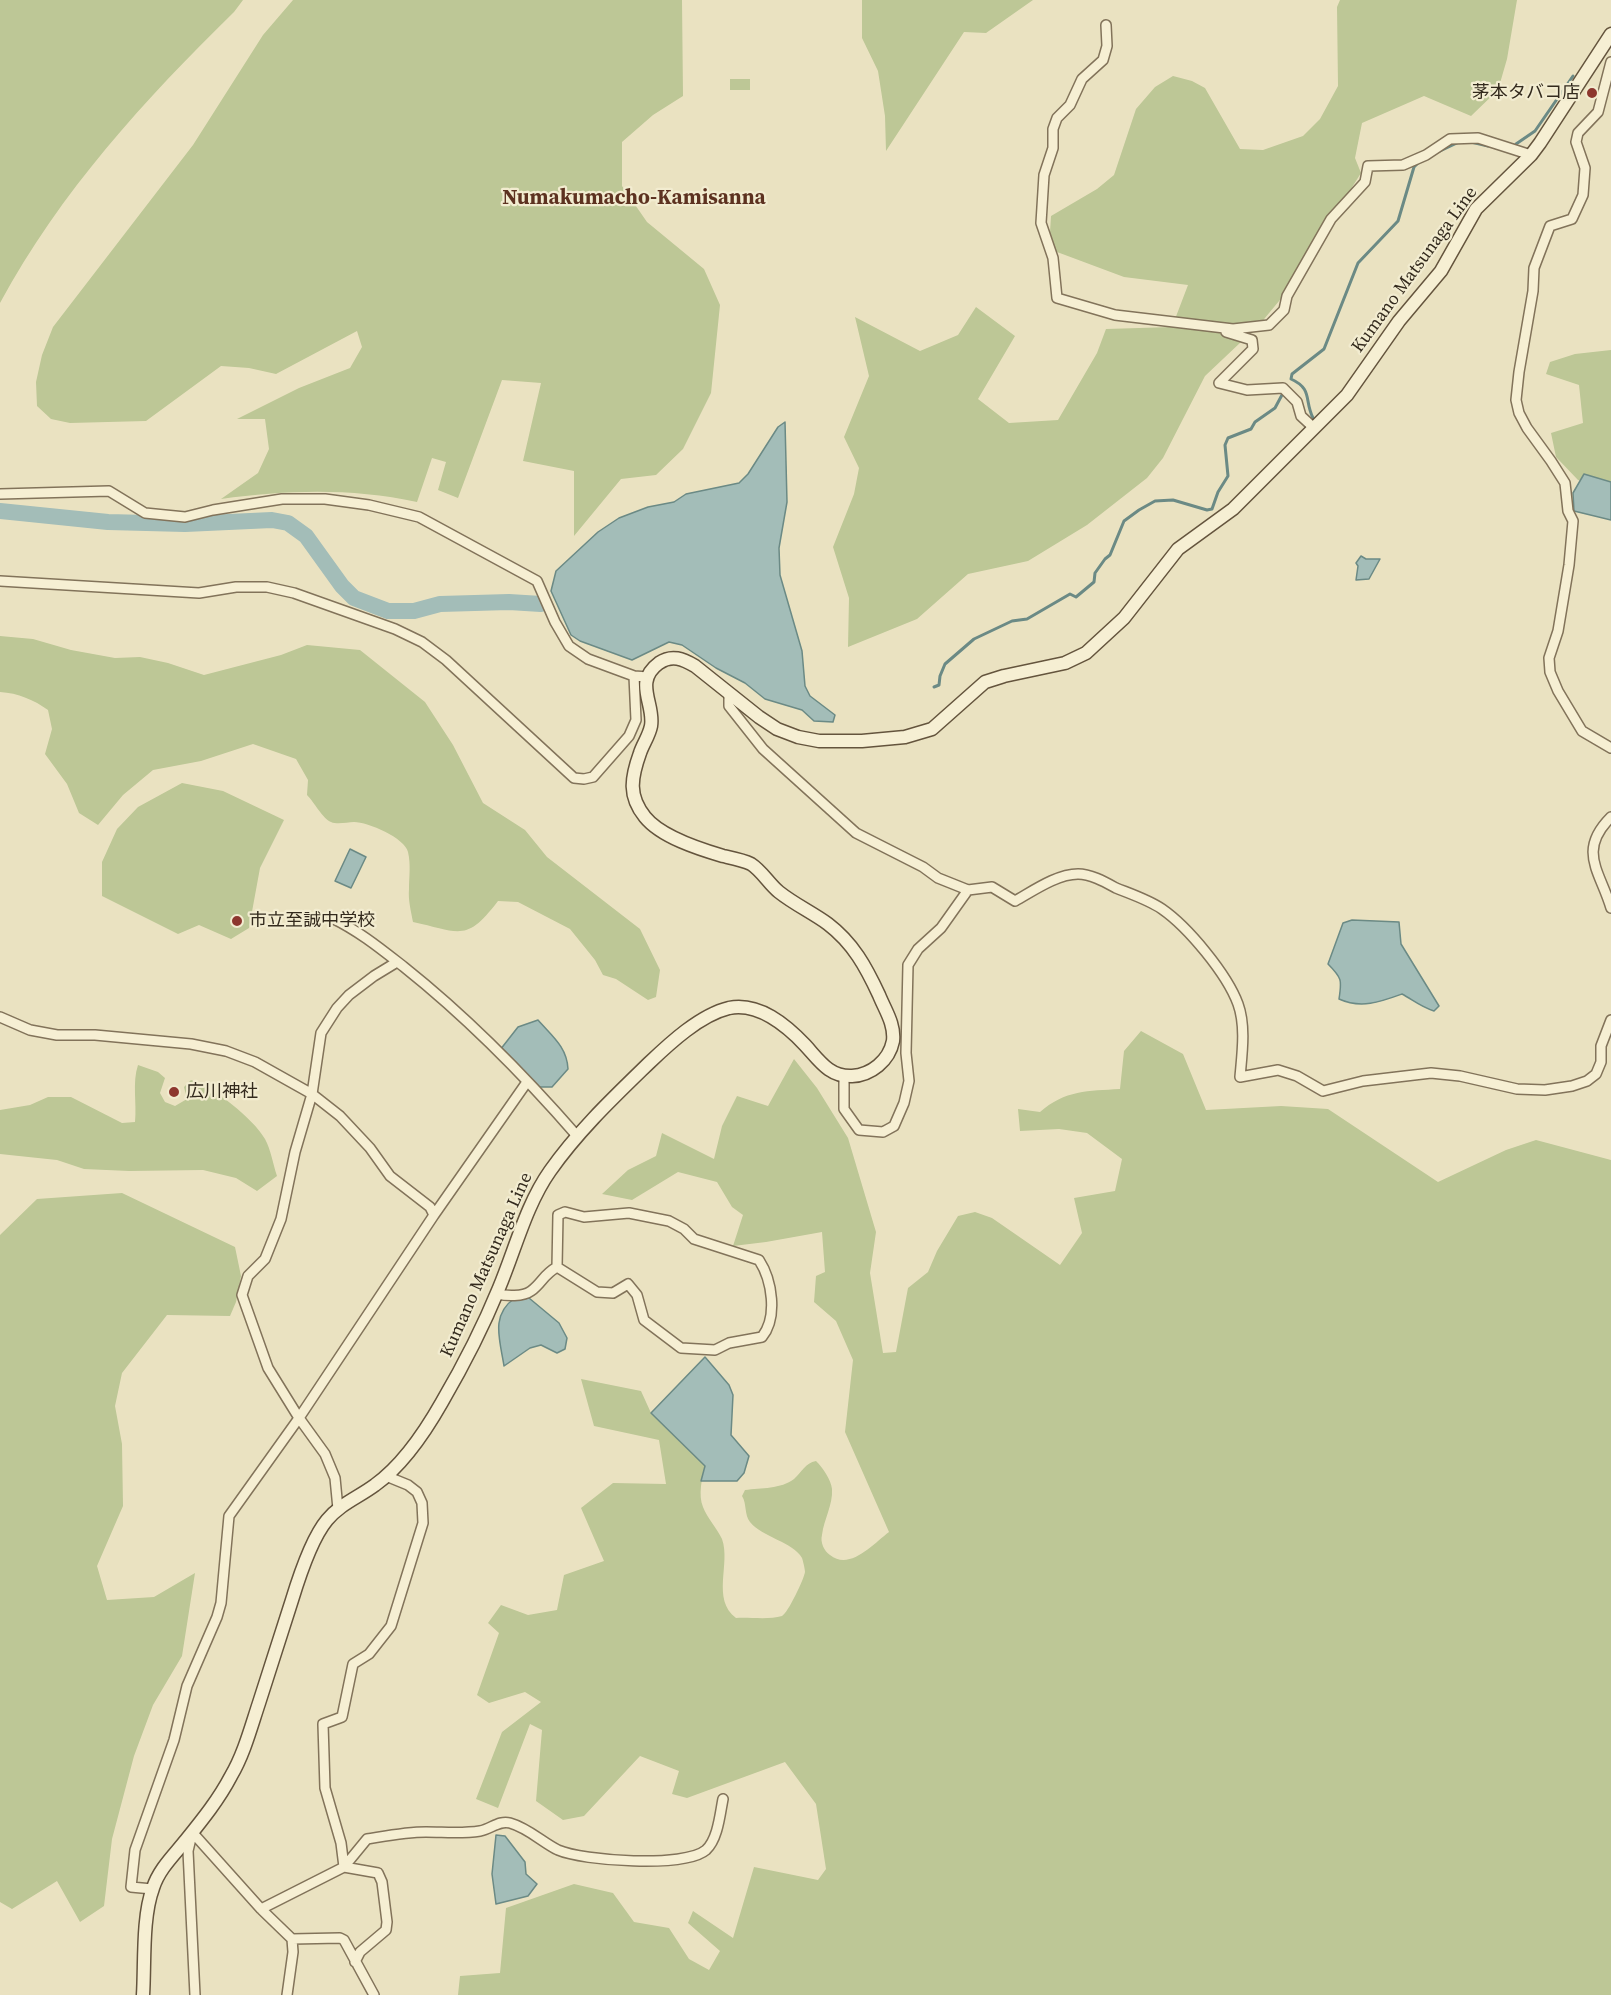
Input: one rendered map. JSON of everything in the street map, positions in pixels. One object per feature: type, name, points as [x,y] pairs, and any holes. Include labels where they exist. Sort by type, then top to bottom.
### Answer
[{"type":"main road","name":"Kumano Matsunaga Line","points":[[648,677],[653,668],[661,662],[671,657],[683,659],[777,729],[798,737],[819,741],[862,741],[905,737],[932,729],[985,682],[1065,663],[1086,653],[1124,618],[1179,549],[1233,509],[1347,395],[1399,321],[1441,271],[1476,209],[1531,155],[1559,117],[1611,34]]},
{"type":"main road","points":[[648,677],[647,702],[652,723],[633,778],[632,795],[642,814],[653,826],[696,848],[748,862],[779,892],[829,925],[851,945],[869,974],[892,1025],[893,1038],[889,1052],[882,1063],[871,1072],[857,1076],[844,1076]]},
{"type":"main road","name":"Kumano Matsunaga Line","points":[[143,1995],[147,1913],[152,1889],[163,1868],[218,1799],[235,1771],[300,1575],[324,1523],[338,1509],[386,1476],[422,1433],[442,1403],[497,1294],[532,1204],[548,1173],[608,1102],[668,1045],[699,1022],[729,1008],[749,1008],[770,1015],[805,1045],[820,1063],[844,1076]]},
{"type":"street","points":[[1106,25],[1107,46],[1103,60],[1082,79],[1070,105],[1057,118],[1053,129],[1053,148],[1044,175],[1041,223],[1053,258],[1057,298],[1115,315],[1233,329],[1269,325],[1284,310],[1287,296],[1331,219],[1365,182],[1368,166],[1403,165],[1426,155],[1450,139],[1478,138],[1531,155]]},
{"type":"street","points":[[1611,62],[1598,112],[1578,133],[1576,142],[1585,168],[1582,195],[1572,219],[1550,226],[1534,268],[1533,291],[1516,400],[1519,413],[1527,428],[1565,483],[1568,511],[1573,521],[1569,565],[1558,632],[1549,658],[1550,672],[1558,691],[1582,731],[1611,748]]},
{"type":"street","points":[[1219,327],[1228,334],[1240,335],[1252,340],[1253,349],[1219,383],[1247,390],[1283,388],[1297,402],[1301,416],[1314,428]]},
{"type":"street","points":[[0,494],[109,491],[145,513],[185,517],[282,499],[325,499],[419,517],[537,581],[555,622],[569,646],[588,659],[634,676],[648,677]]},
{"type":"street","points":[[0,581],[199,593],[236,587],[267,587],[294,593],[395,628],[422,642],[446,660],[574,778],[593,777],[629,736],[636,720],[634,676]]},
{"type":"street","points":[[729,693],[729,705],[763,749],[840,820],[856,833],[923,867],[938,878],[968,890],[992,887],[1015,900],[1049,883],[1070,875],[1080,874],[1096,878],[1160,907],[1188,933],[1229,983],[1239,1006],[1241,1022],[1240,1077],[1278,1071],[1297,1076],[1323,1091],[1362,1081],[1431,1073],[1460,1076],[1517,1089],[1545,1090],[1572,1086],[1587,1081],[1596,1074],[1601,1062],[1601,1046],[1611,1020]]},
{"type":"street","points":[[1611,817],[1601,827],[1593,844],[1595,872],[1606,891],[1611,908]]},
{"type":"street","points":[[844,1076],[844,1109],[859,1130],[883,1132],[894,1126],[904,1103],[909,1081],[906,1053],[908,965],[918,949],[941,928],[968,890]]},
{"type":"street","points":[[332,918],[362,935],[447,1001],[578,1137]]},
{"type":"street","points":[[338,1509],[334,1478],[325,1454],[268,1368],[242,1295],[248,1276],[265,1259],[281,1219],[295,1152],[312,1094],[321,1032],[337,1008],[362,984],[397,962]]},
{"type":"street","points":[[0,1017],[30,1030],[57,1035],[95,1035],[173,1041],[210,1047],[255,1062],[312,1094],[340,1116],[370,1148],[390,1176],[430,1207],[434,1215]]},
{"type":"street","points":[[889,1052],[906,1053]]},
{"type":"street","points":[[152,1889],[131,1887],[135,1850],[174,1740],[187,1686],[221,1603],[229,1516],[299,1418],[434,1215],[527,1082]]},
{"type":"street","points":[[565,1212],[584,1217],[629,1213],[669,1221],[684,1229],[694,1239],[759,1260],[766,1271],[771,1290],[769,1328],[762,1336],[729,1342],[715,1350],[681,1348],[644,1320],[637,1295],[628,1284],[613,1293],[597,1292],[557,1267],[558,1215],[565,1212]]},
{"type":"street","points":[[497,1294],[507,1296],[530,1292],[546,1273],[557,1267]]},
{"type":"street","points":[[344,1867],[341,1843],[325,1788],[323,1724],[342,1717],[353,1664],[369,1654],[392,1626],[423,1523],[422,1503],[417,1492],[408,1485],[386,1476]]},
{"type":"street","points":[[261,1909],[344,1867],[367,1839],[424,1832],[466,1833],[486,1830],[501,1822],[510,1823],[532,1833],[558,1850],[575,1855],[653,1861],[682,1860],[698,1856],[708,1848],[715,1836],[723,1799]]},
{"type":"street","points":[[192,1832],[292,1940],[293,1952],[287,1995]]},
{"type":"street","points":[[192,1832],[188,1851],[195,1995]]},
{"type":"street","points":[[344,1867],[378,1873],[385,1902],[386,1930],[360,1952],[355,1962]]},
{"type":"street","points":[[292,1940],[340,1938],[344,1940],[374,1995]]},
{"type":"green space","points":[[0,0],[243,0],[106,148],[49,223],[0,303]]},
{"type":"green space","points":[[293,0],[682,0],[683,96],[653,115],[622,142],[622,186],[647,222],[704,269],[720,305],[711,393],[683,449],[656,475],[621,479],[574,536],[574,471],[523,461],[541,383],[502,380],[458,498],[438,490],[446,462],[432,458],[417,502],[368,494],[319,492],[221,499],[258,473],[269,449],[265,419],[237,419],[299,388],[350,368],[362,347],[357,331],[276,374],[249,368],[221,366],[146,421],[70,423],[51,419],[37,406],[36,382],[42,355],[53,327],[193,145],[263,35]]},
{"type":"green space","points":[[862,0],[1033,0],[986,33],[964,32],[886,151],[885,116],[878,71],[862,38]]},
{"type":"green space","points":[[1340,0],[1517,0],[1507,59],[1498,90],[1471,116],[1424,96],[1362,123],[1355,158],[1361,173],[1284,295],[1260,324],[1205,376],[1163,458],[1147,478],[1087,525],[1028,561],[968,574],[917,619],[848,647],[849,598],[833,547],[854,494],[859,468],[844,437],[869,376],[855,317],[920,351],[958,335],[976,307],[1015,336],[978,399],[1009,423],[1058,420],[1097,353],[1106,329],[1172,327],[1188,285],[1124,277],[1049,249],[1051,216],[1097,189],[1114,175],[1136,109],[1155,87],[1173,76],[1192,81],[1205,88],[1240,149],[1263,150],[1303,136],[1320,119],[1338,86],[1337,7]]},
{"type":"green space","points":[[730,79],[750,79],[750,90],[730,90]]},
{"type":"green space","points":[[1611,350],[1611,490],[1578,480],[1556,457],[1551,433],[1583,423],[1579,385],[1546,374],[1550,362],[1575,354]]},
{"type":"green space","points":[[0,636],[33,639],[71,650],[115,658],[140,657],[168,663],[204,675],[281,655],[307,645],[360,650],[425,702],[453,745],[483,803],[525,830],[547,857],[640,929],[660,970],[656,997],[648,1000],[616,979],[603,975],[595,960],[570,929],[518,902],[498,901],[478,923],[461,931],[413,922],[409,897],[408,852],[400,841],[368,825],[354,822],[331,822],[307,795],[308,780],[296,759],[253,744],[201,761],[153,770],[123,795],[98,825],[79,813],[67,784],[45,754],[52,729],[48,710],[26,698],[0,692]]},
{"type":"green space","points":[[182,783],[223,791],[284,820],[260,868],[249,928],[231,939],[199,925],[178,934],[102,896],[102,862],[117,829],[138,807]]},
{"type":"green space","points":[[1141,1031],[1183,1054],[1206,1110],[1281,1106],[1328,1109],[1438,1182],[1506,1150],[1536,1140],[1611,1160],[1611,1995],[458,1995],[460,1976],[500,1973],[506,1908],[574,1884],[613,1893],[634,1922],[669,1928],[689,1959],[709,1970],[720,1951],[688,1923],[693,1911],[733,1938],[754,1867],[818,1880],[826,1869],[816,1804],[785,1762],[687,1798],[672,1794],[679,1771],[640,1756],[584,1816],[563,1820],[536,1801],[542,1730],[530,1724],[498,1808],[476,1799],[502,1732],[541,1702],[525,1692],[489,1703],[477,1695],[499,1633],[488,1623],[501,1605],[528,1615],[557,1610],[564,1575],[604,1561],[581,1508],[613,1483],[666,1484],[659,1440],[594,1426],[581,1379],[641,1391],[651,1413],[705,1466],[701,1487],[703,1507],[722,1539],[724,1549],[723,1591],[729,1610],[736,1618],[765,1618],[785,1614],[805,1572],[798,1552],[762,1532],[750,1522],[742,1496],[745,1490],[783,1485],[816,1461],[826,1474],[832,1489],[822,1538],[823,1546],[828,1553],[838,1559],[853,1558],[869,1549],[889,1532],[845,1432],[853,1360],[836,1321],[814,1302],[816,1276],[825,1272],[822,1232],[733,1246],[743,1215],[732,1207],[717,1182],[678,1172],[632,1200],[602,1194],[628,1170],[656,1156],[662,1133],[714,1159],[722,1126],[737,1096],[768,1106],[794,1059],[817,1088],[848,1138],[876,1232],[870,1273],[883,1353],[896,1352],[908,1288],[928,1272],[937,1251],[958,1216],[975,1212],[992,1218],[1060,1265],[1082,1233],[1074,1198],[1115,1191],[1122,1159],[1087,1133],[1059,1129],[1020,1131],[1018,1109],[1040,1112],[1059,1099],[1077,1093],[1120,1089],[1124,1051]]},
{"type":"green space","points":[[138,1065],[158,1072],[165,1078],[160,1093],[165,1102],[175,1106],[187,1099],[184,1087],[191,1080],[210,1089],[232,1104],[265,1139],[277,1176],[257,1191],[236,1178],[203,1170],[84,1169],[57,1160],[0,1154],[0,1110],[30,1105],[48,1097],[71,1097],[122,1123],[135,1122],[135,1079]]},
{"type":"green space","points":[[122,1193],[235,1247],[241,1276],[236,1302],[230,1316],[167,1315],[122,1373],[115,1406],[122,1444],[123,1506],[97,1566],[107,1600],[154,1597],[195,1573],[182,1656],[153,1705],[134,1756],[112,1839],[104,1906],[80,1922],[57,1881],[12,1909],[0,1902],[0,1235],[37,1199]]},
{"type":"water","points":[[785,422],[787,502],[779,548],[780,575],[802,651],[805,686],[810,696],[835,715],[833,722],[814,721],[802,710],[765,699],[745,683],[716,668],[682,645],[669,642],[632,660],[580,641],[571,635],[551,591],[556,571],[598,532],[619,518],[648,507],[674,502],[686,494],[739,483],[748,474],[778,427]]},
{"type":"water","points":[[1584,474],[1611,482],[1611,520],[1574,511],[1573,493]]},
{"type":"water","points":[[1361,556],[1366,559],[1380,559],[1369,579],[1356,580],[1358,566],[1356,563]]},
{"type":"water","points":[[350,849],[366,857],[351,888],[335,881]]},
{"type":"water","points":[[1352,920],[1399,922],[1401,944],[1439,1006],[1434,1011],[1402,994],[1363,1004],[1339,999],[1340,980],[1328,964],[1343,923]]},
{"type":"water","points":[[538,1020],[558,1042],[567,1061],[568,1069],[552,1087],[539,1087],[500,1050],[518,1027]]},
{"type":"water","points":[[515,1298],[529,1298],[559,1323],[567,1338],[565,1349],[557,1353],[541,1345],[530,1348],[504,1366],[499,1338],[499,1320],[507,1305]]},
{"type":"water","points":[[705,1357],[729,1385],[733,1395],[731,1435],[749,1456],[744,1473],[737,1481],[701,1481],[705,1466],[651,1413]]},
{"type":"water","points":[[496,1835],[505,1836],[525,1862],[526,1874],[537,1884],[528,1896],[496,1904],[492,1874]]},
{"type":"waterway","points":[[1516,144],[1535,131],[1573,76]]},
{"type":"waterway","points":[[1440,151],[1459,142]]},
{"type":"waterway","points":[[1471,142],[1488,146]]},
{"type":"waterway","points":[[1313,418],[1305,391],[1291,379],[1292,374],[1324,349],[1358,263],[1398,221],[1414,167],[1419,162]]},
{"type":"waterway","points":[[934,687],[939,685],[945,664],[974,639],[1012,621],[1027,619],[1070,594],[1076,597],[1094,582],[1095,573],[1110,555],[1124,521],[1139,510],[1155,501],[1173,500],[1207,510],[1212,509],[1218,492],[1228,476],[1225,445],[1228,438],[1251,429],[1255,422],[1275,408],[1283,393]]},
{"type":"waterway","points":[[0,511],[108,522],[185,524],[272,520],[288,523],[306,536],[342,586],[354,598],[388,611],[414,611],[440,604],[509,602],[541,604]]},
{"type":"place","name":"茅本タバコ店","points":[[1592,93]]},
{"type":"place","name":"市立至誠中学校","points":[[237,921]]},
{"type":"place","name":"広川神社","points":[[174,1092]]},
{"type":"district","name":"Numakumacho-Kamisanna","points":[[634,199]]}]
